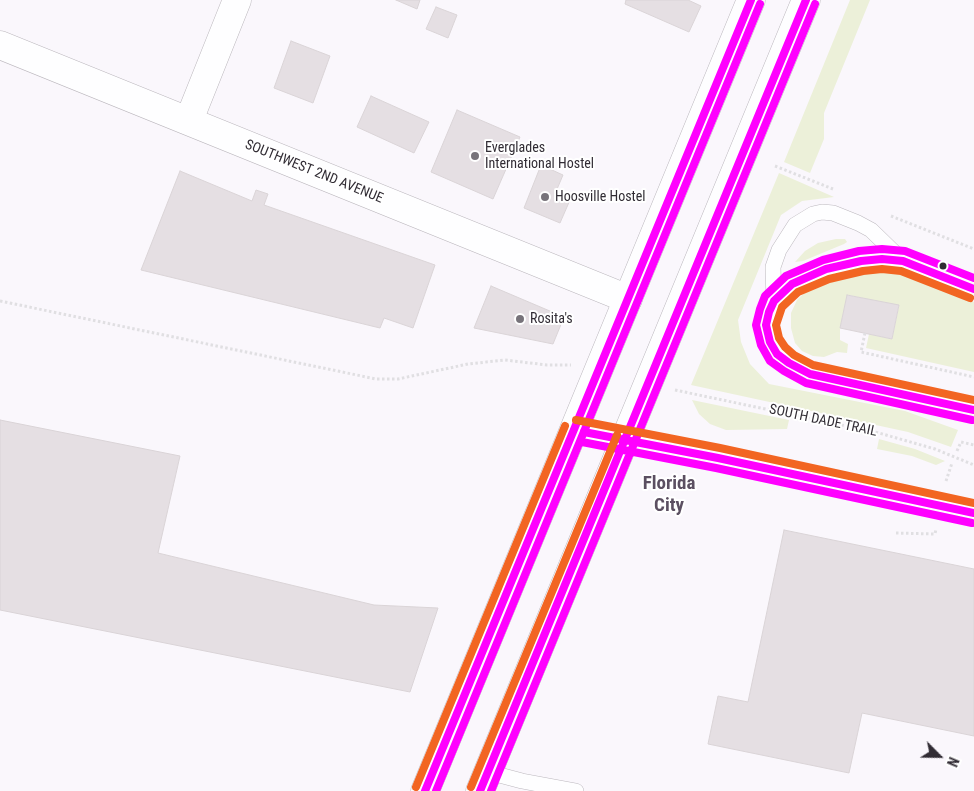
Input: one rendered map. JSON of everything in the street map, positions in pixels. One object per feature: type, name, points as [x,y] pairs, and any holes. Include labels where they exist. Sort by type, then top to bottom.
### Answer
[{"type":"main road","points":[[188,120],[237,0]]},
{"type":"main road","points":[[425,791],[751,0]]},
{"type":"main road","points":[[484,782],[806,0]]},
{"type":"main road","name":"SOUTHWEST 2ND AVENUE","points":[[0,45],[628,299]]},
{"type":"lane","points":[[774,301],[773,268],[779,250],[795,225],[812,214],[822,212],[833,213],[858,222],[871,230],[903,261]]},
{"type":"lane","points":[[974,289],[903,261],[882,259],[861,261],[826,269],[792,284],[774,301],[766,325],[770,342],[777,354],[810,374],[974,410]]},
{"type":"lane","points":[[574,430],[626,439],[974,513]]},
{"type":"lane","points":[[484,782],[522,781],[576,791]]},
{"type":"path","points":[[775,166],[836,190]]},
{"type":"path","points":[[889,216],[974,249]]},
{"type":"path","points":[[0,301],[376,379],[398,379],[468,364],[505,360],[573,366]]},
{"type":"path","points":[[864,333],[861,352],[974,376]]},
{"type":"path","name":"SOUTH DADE TRAIL","points":[[669,389],[879,433],[935,449],[974,465]]},
{"type":"path","points":[[957,451],[961,442],[974,445]]},
{"type":"path","points":[[946,481],[952,463]]},
{"type":"path","points":[[896,533],[935,534],[936,530]]},
{"type":"green space","points":[[850,0],[870,0],[824,113],[824,139],[810,173],[784,162]]},
{"type":"green space","points":[[779,173],[834,197],[802,201],[781,215],[738,320],[741,342],[750,364],[769,384],[905,411],[958,430],[951,447],[908,432],[691,385]]},
{"type":"green space","points":[[845,239],[847,242],[803,261],[795,262],[805,251],[818,243]]},
{"type":"green space","points":[[857,271],[896,272],[974,302],[974,372],[866,348],[869,334],[892,339],[899,306],[848,295],[840,328],[840,340],[848,344],[847,353],[837,352],[824,357],[813,356],[802,351],[795,343],[791,328],[791,313],[797,300],[809,288],[829,278]]},
{"type":"green space","points":[[692,400],[789,420],[787,429],[726,430],[710,424],[699,414]]},
{"type":"green space","points":[[879,439],[915,449],[945,461],[936,465],[912,456],[877,449]]},
{"type":"building","points":[[396,0],[420,0],[417,9]]},
{"type":"building","points":[[626,0],[688,0],[701,6],[689,32],[625,4]]},
{"type":"building","points":[[436,7],[457,15],[448,38],[426,29]]},
{"type":"building","points":[[291,41],[330,56],[313,103],[274,88]]},
{"type":"building","points":[[371,96],[429,122],[414,153],[357,127]]},
{"type":"building","points":[[457,110],[520,137],[493,199],[431,172]]},
{"type":"building","name":"Hoosville Hostel","points":[[541,165],[563,175],[555,194],[570,200],[560,223],[524,208]]},
{"type":"building","points":[[180,171],[252,201],[256,190],[268,194],[264,205],[435,265],[413,328],[384,318],[380,328],[141,270]]},
{"type":"building","points":[[491,286],[564,317],[553,344],[474,328]]},
{"type":"building","points":[[847,295],[899,305],[892,339],[840,328]]},
{"type":"building","points":[[0,420],[180,456],[158,553],[374,605],[438,608],[410,692],[0,610]]},
{"type":"building","points":[[784,530],[974,569],[974,736],[862,713],[849,773],[708,744],[718,696],[748,702]]},
{"type":"transit line","points":[[425,791],[751,0]]},
{"type":"transit line","points":[[480,791],[806,0]]},
{"type":"transit line","points":[[436,791],[760,4]]},
{"type":"transit line","points":[[491,791],[815,4]]},
{"type":"transit line","points":[[972,420],[806,383],[770,361],[761,345],[756,325],[765,296],[786,276],[823,260],[859,251],[882,249],[905,251],[974,278]]},
{"type":"transit line","points":[[974,289],[903,261],[882,259],[861,261],[826,269],[792,284],[774,301],[766,325],[770,342],[777,354],[810,374],[974,410]]},
{"type":"transit line","points":[[970,298],[901,271],[882,269],[863,271],[829,279],[798,292],[782,307],[776,325],[779,338],[785,347],[794,355],[813,365],[974,400]]},
{"type":"transit line","points":[[576,420],[720,448],[974,503]]},
{"type":"transit line","points":[[416,787],[565,426]]},
{"type":"transit line","points":[[584,432],[718,458],[974,513]]},
{"type":"transit line","points":[[471,787],[617,435]]},
{"type":"transit line","points":[[582,442],[716,468],[972,523]]},
{"type":"place","name":"Everglades International Hostel","points":[[475,156]]},
{"type":"place","name":"Hoosville Hostel","points":[[545,197]]},
{"type":"place","name":"Rosita's","points":[[520,319]]},
{"type":"district","name":"Florida City","points":[[669,495]]}]
